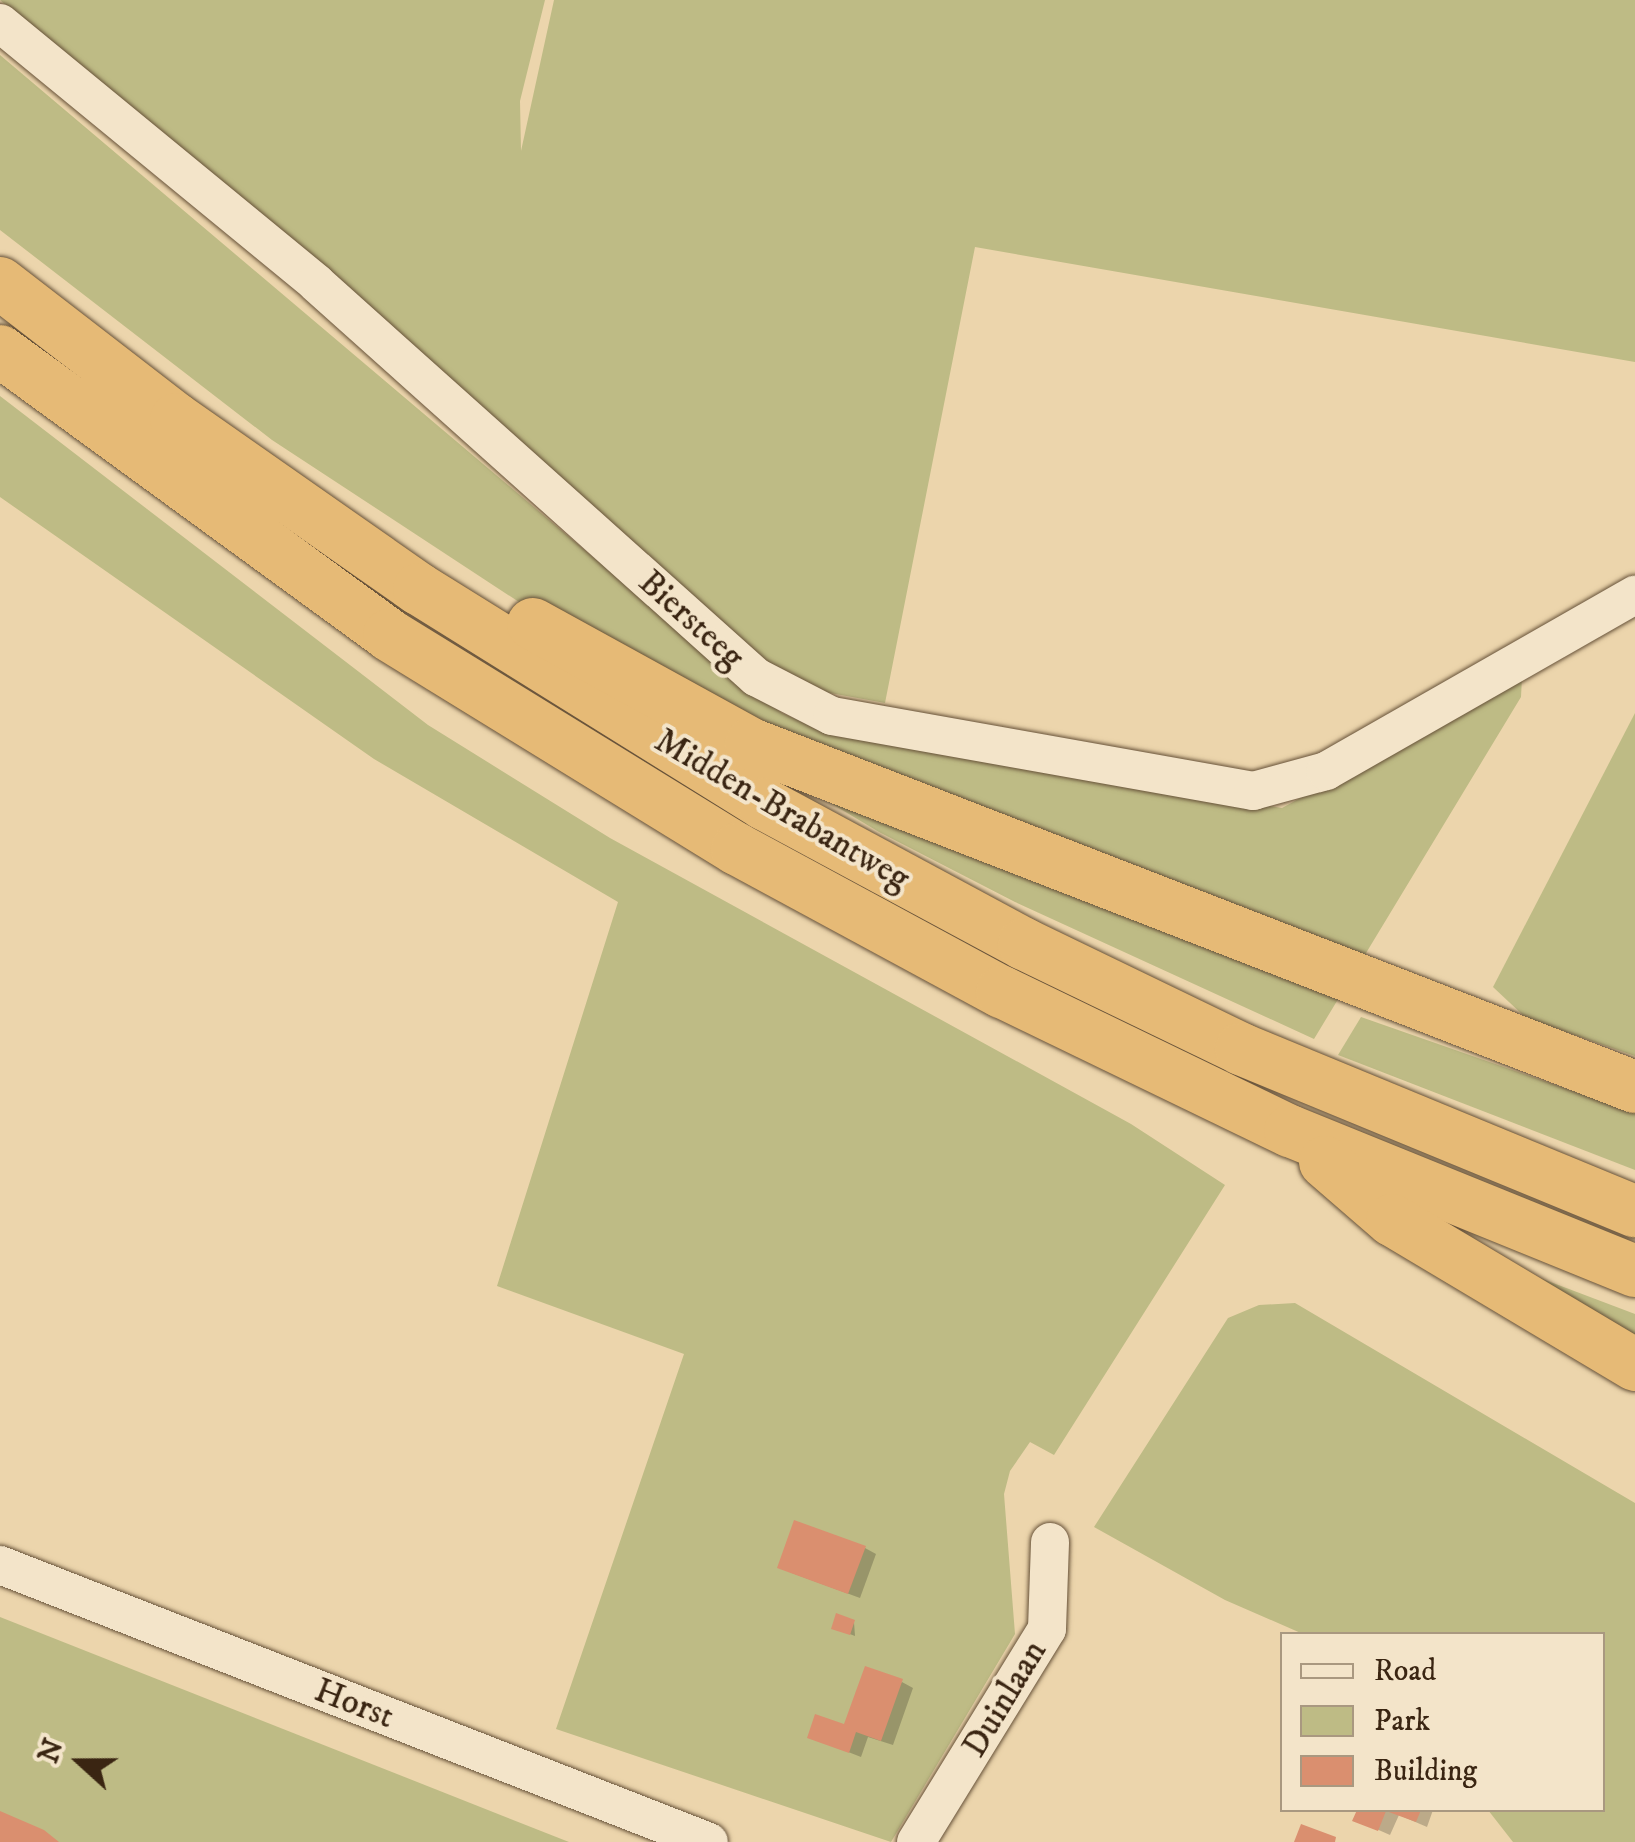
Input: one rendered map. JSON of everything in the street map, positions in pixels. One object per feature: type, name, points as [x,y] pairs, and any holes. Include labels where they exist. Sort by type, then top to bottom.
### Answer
[{"type":"highway","name":"Midden-Brabantweg","points":[[0,282],[328,527],[678,752],[932,896],[1318,1084],[1635,1211]]},
{"type":"highway","name":"Midden-Brabantweg","points":[[0,351],[374,624],[655,802],[986,984],[1290,1131],[1635,1271]]},
{"type":"highway","points":[[328,527],[554,634],[751,744],[1635,1087]]},
{"type":"highway","points":[[1290,1131],[1392,1220],[1635,1365]]},
{"type":"street","name":"Biersteeg","points":[[0,23],[316,283],[756,678],[793,701],[872,725],[1254,791],[1326,771],[1635,595]]},
{"type":"street","name":"Duinlaan","points":[[916,1842],[1047,1629],[1050,1542]]},
{"type":"street","name":"Horst","points":[[0,1565],[708,1842]]},
{"type":"green space","points":[[0,0],[545,0],[520,101],[521,151],[554,0],[1635,0],[1635,362],[975,247],[885,703],[797,687],[775,675]]},
{"type":"green space","points":[[0,55],[737,679],[782,713],[823,731],[1282,808],[1522,677],[1521,697],[1314,1039],[1015,902],[879,832],[772,768],[272,440],[0,230]]},
{"type":"green space","points":[[0,396],[428,725],[610,838],[1131,1124],[1225,1185],[1054,1455],[1030,1442],[1010,1471],[1004,1494],[1015,1634],[891,1842],[556,1729],[684,1354],[497,1286],[618,902],[374,759],[0,497]]},
{"type":"green space","points":[[1635,713],[1635,1056],[1526,1018],[1493,987]]},
{"type":"green space","points":[[1361,1017],[1635,1113],[1635,1170],[1338,1055]]},
{"type":"green space","points":[[1503,1264],[1635,1314],[1635,1342]]},
{"type":"green space","points":[[1295,1303],[1635,1503],[1635,1842],[1513,1842],[1490,1812],[1605,1812],[1605,1632],[1298,1632],[1225,1600],[1094,1527],[1228,1318],[1259,1305]]},
{"type":"green space","points":[[0,1617],[569,1842],[0,1842]]},
{"type":"building","points":[[794,1520],[866,1546],[848,1594],[777,1568]]},
{"type":"building","points":[[836,1613],[855,1620],[850,1635],[831,1629]]},
{"type":"building","points":[[865,1666],[903,1679],[881,1741],[856,1732],[849,1753],[807,1738],[815,1714],[844,1724]]},
{"type":"building","points":[[0,1811],[44,1830],[59,1842],[0,1842]]},
{"type":"building","points":[[1356,1812],[1386,1812],[1378,1831],[1352,1821]]},
{"type":"building","points":[[1389,1812],[1420,1812],[1416,1822]]},
{"type":"building","points":[[1301,1824],[1336,1837],[1335,1842],[1294,1842]]}]
